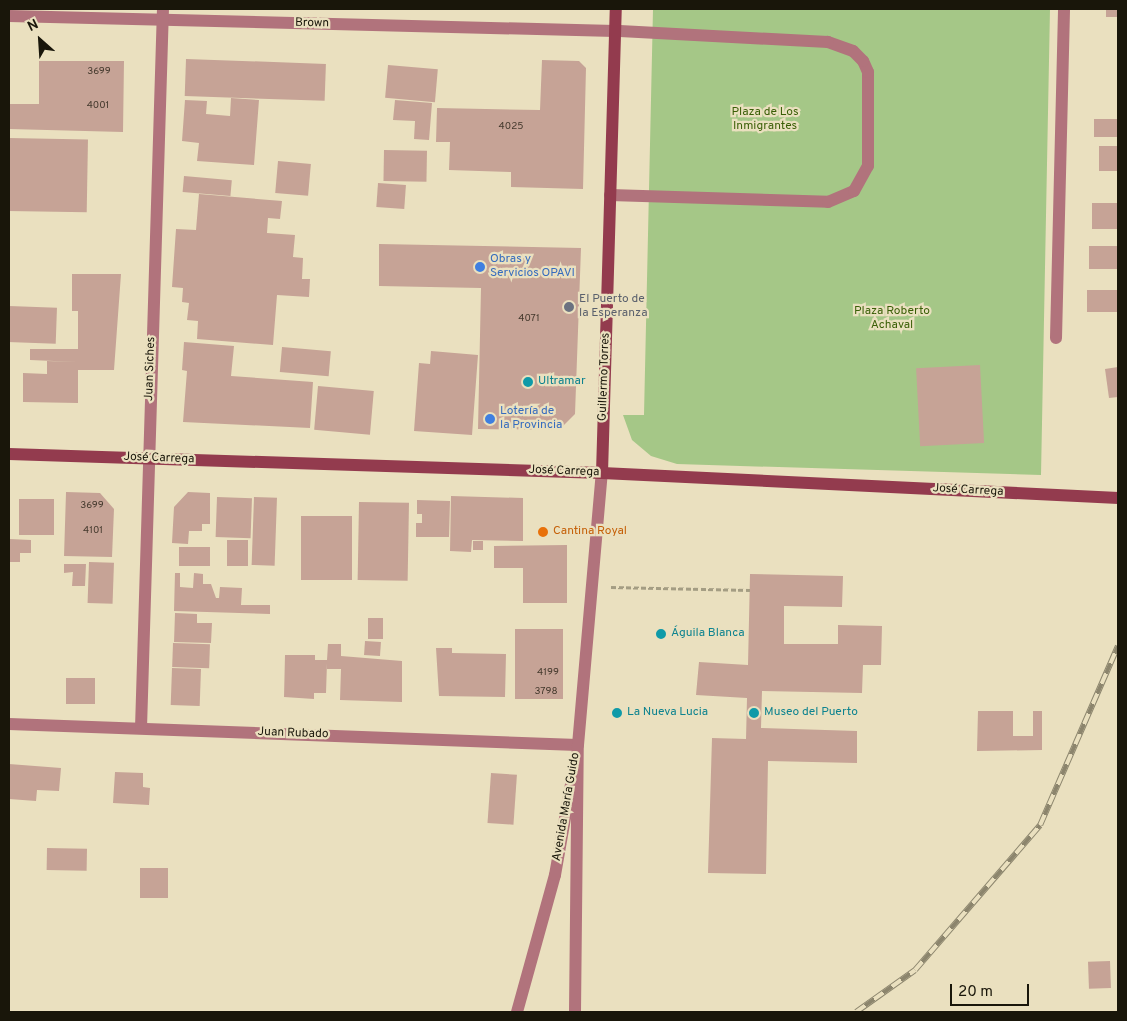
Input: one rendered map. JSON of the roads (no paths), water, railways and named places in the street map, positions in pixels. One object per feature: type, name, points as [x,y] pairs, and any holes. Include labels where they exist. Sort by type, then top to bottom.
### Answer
[{"type":"main road","name":"Guillermo Torres","points":[[602,473],[616,9]]},
{"type":"main road","name":"José Carrega","points":[[9,454],[602,473],[1118,498]]},
{"type":"street","points":[[1056,338],[1064,9]]},
{"type":"street","name":"Brown","points":[[9,16],[163,14],[615,31],[828,42],[853,51],[863,60],[868,72],[868,166],[854,191],[828,202],[610,195]]},
{"type":"street","name":"Juan Siches","points":[[141,728],[163,14]]},
{"type":"street","name":"Guillermo Torres","points":[[578,745],[590,587],[602,473]]},
{"type":"street","name":"Juan Rubado","points":[[9,724],[578,745]]},
{"type":"street","name":"Avenida María Guido","points":[[517,1012],[555,874],[578,745]]},
{"type":"street","name":"Avenida María Guido","points":[[575,1012],[578,745]]},
{"type":"railway","points":[[856,1012],[915,970],[1040,825],[1118,646]]},
{"type":"place","name":"Obras y Servicios OPAVI","points":[[480,267]]},
{"type":"place","name":"El Puerto de la Esperanza","points":[[569,307]]},
{"type":"place","name":"Ultramar","points":[[528,382]]},
{"type":"place","name":"Lotería de la Provincia","points":[[490,419]]},
{"type":"place","name":"Cantina Royal","points":[[543,532]]},
{"type":"place","name":"Águila Blanca","points":[[661,634]]},
{"type":"place","name":"La Nueva Lucia","points":[[617,713]]},
{"type":"place","name":"Museo del Puerto","points":[[754,713]]},
{"type":"park label","name":"Plaza de Los Inmigrantes","points":[[765,120]]},
{"type":"park label","name":"Plaza Roberto Achaval","points":[[892,319]]}]
